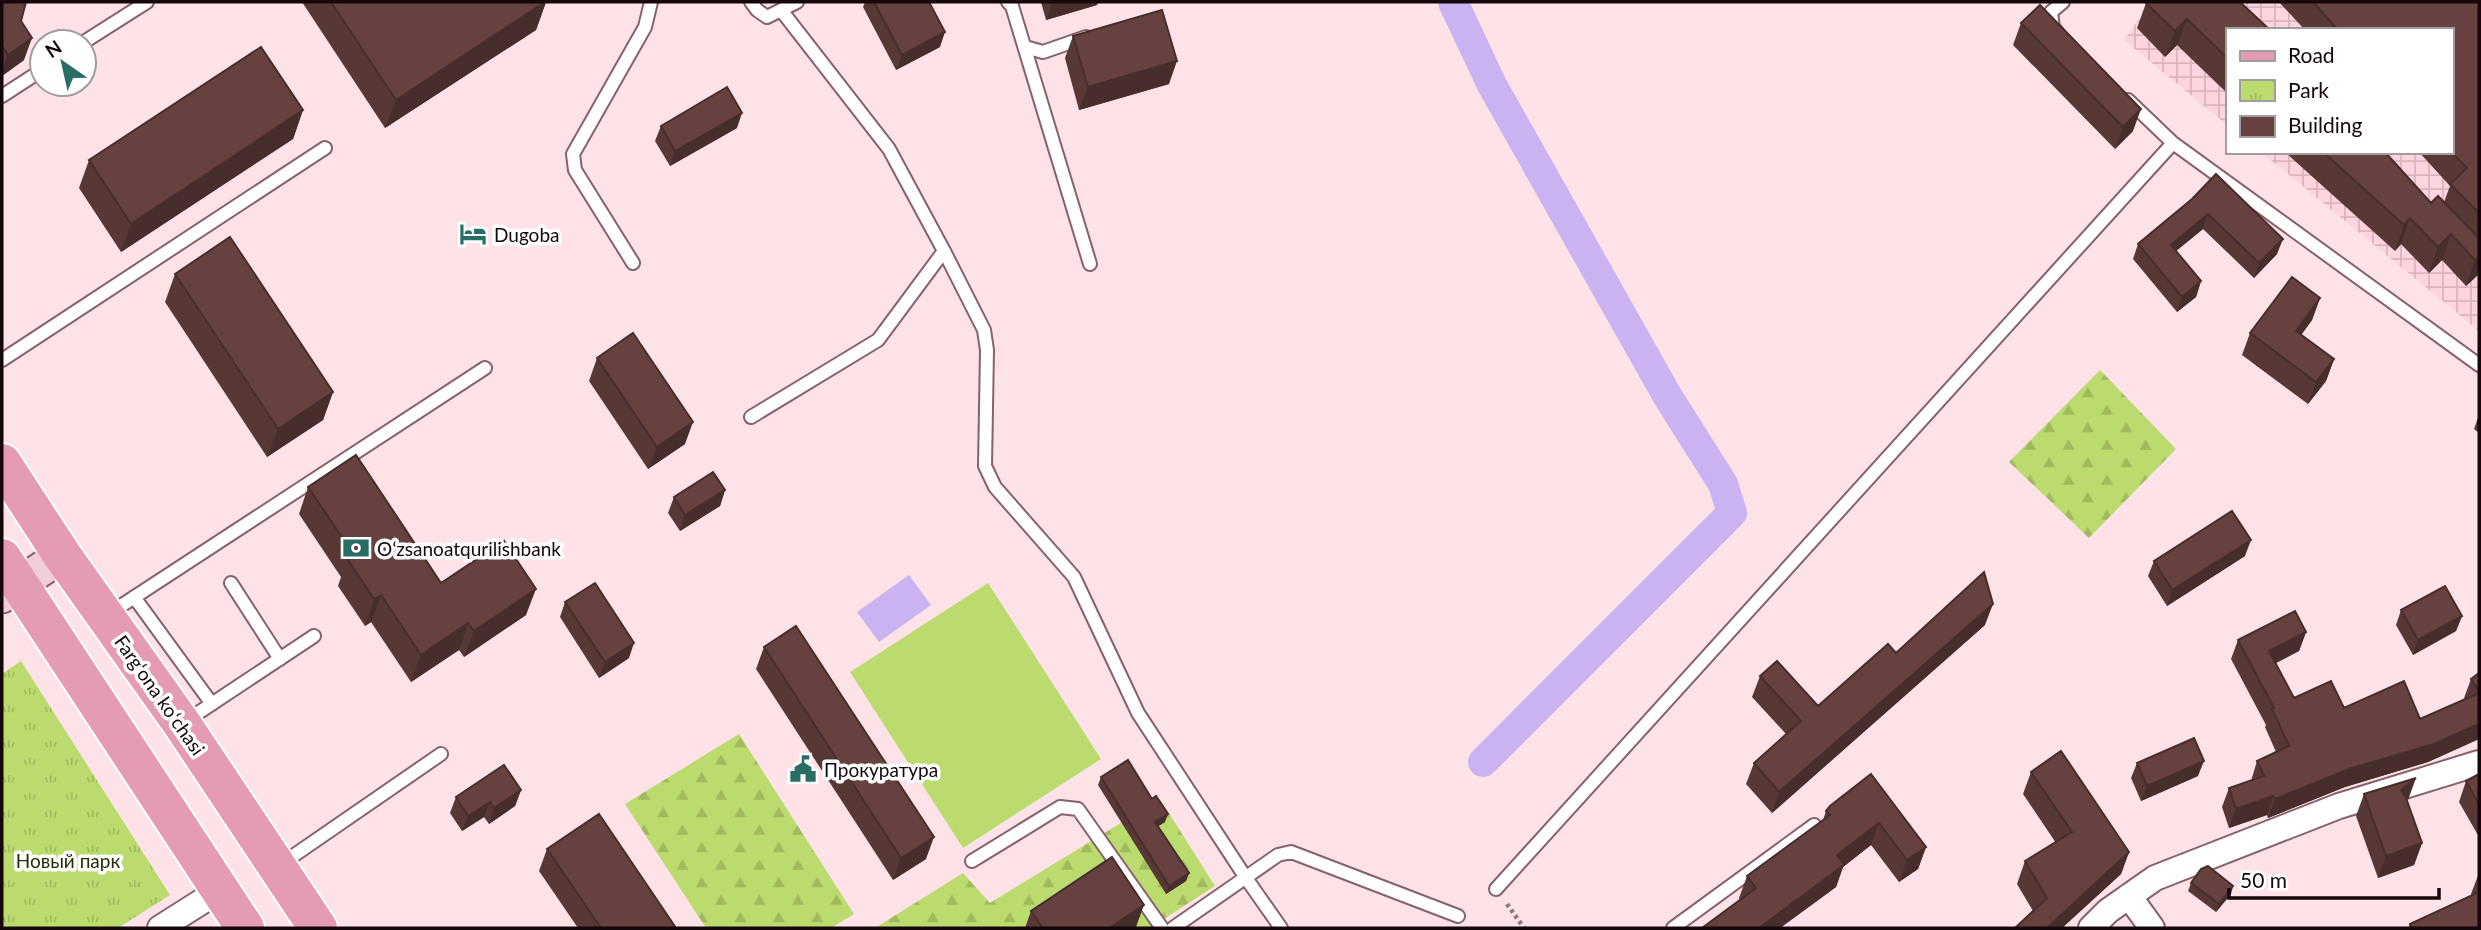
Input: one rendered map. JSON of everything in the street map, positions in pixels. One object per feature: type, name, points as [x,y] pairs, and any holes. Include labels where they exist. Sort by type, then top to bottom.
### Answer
[{"type":"main road","name":"Fargʻona koʻchasi","points":[[2,463],[62,555],[120,607],[197,714],[276,867],[317,928]]},
{"type":"main road","points":[[8,580],[245,928]]},
{"type":"street","points":[[8,580],[62,555]]},
{"type":"street","points":[[2091,928],[2155,877],[2339,806],[2479,764]]},
{"type":"street","points":[[160,928],[219,890]]},
{"type":"street","points":[[2129,896],[2152,928]]},
{"type":"lane","points":[[98,34],[146,2]]},
{"type":"lane","points":[[634,263],[575,170],[573,154],[645,27],[651,2]]},
{"type":"lane","points":[[751,2],[767,17],[797,2]]},
{"type":"lane","points":[[1008,2],[1012,6],[1025,47],[1090,264]]},
{"type":"lane","points":[[2063,2],[2051,12],[2053,29],[2063,38]]},
{"type":"lane","points":[[781,10],[889,149],[984,330],[987,350],[985,466],[995,487],[1074,577],[1138,713],[1281,928]]},
{"type":"lane","points":[[1025,47],[1043,52],[1101,32]]},
{"type":"lane","points":[[2,96],[28,79]]},
{"type":"lane","points":[[2123,96],[2173,143],[2479,365]]},
{"type":"lane","points":[[1496,890],[2173,143]]},
{"type":"lane","points":[[2,360],[324,148]]},
{"type":"lane","points":[[751,417],[878,340],[944,251]]},
{"type":"lane","points":[[120,607],[485,368]]},
{"type":"lane","points":[[231,583],[280,659]]},
{"type":"lane","points":[[197,714],[314,636]]},
{"type":"lane","points":[[276,867],[442,754]]},
{"type":"lane","points":[[972,861],[1060,807],[1078,809],[1162,928]]},
{"type":"lane","points":[[1673,928],[1814,825]]},
{"type":"lane","points":[[1173,928],[1278,855],[1291,852],[1458,916]]},
{"type":"path","points":[[1496,890],[1524,928]]},
{"type":"shaded area","points":[[2151,2],[2479,2],[2479,331],[2263,154],[2453,154],[2453,28],[2226,28],[2226,124],[2124,40]]},
{"type":"shaded area","points":[[909,575],[931,605],[879,642],[857,612]]},
{"type":"green space","points":[[2100,370],[2176,449],[2089,538],[2009,462]]},
{"type":"green space","points":[[988,583],[1101,759],[963,848],[850,672]]},
{"type":"green space","name":"Новый парк","points":[[21,661],[170,895],[118,928],[2,928],[2,674]]},
{"type":"green space","points":[[739,734],[854,914],[831,928],[706,928],[625,804]]},
{"type":"green space","points":[[1160,799],[1215,886],[1150,928],[875,928],[963,873],[990,903]]},
{"type":"building","points":[[2,2],[26,2],[21,21],[28,32],[28,41],[8,55],[2,46]]},
{"type":"building","points":[[331,2],[545,2],[396,100]]},
{"type":"building","points":[[874,2],[929,2],[945,32],[902,55]]},
{"type":"building","points":[[2240,2],[2268,28],[2226,28],[2226,57],[2187,19],[2175,31],[2146,3]]},
{"type":"building","points":[[2313,2],[2479,2],[2479,213],[2450,184],[2467,168],[2453,154],[2453,28],[2336,28]]},
{"type":"building","points":[[2040,5],[2141,109],[2123,127],[2021,23]]},
{"type":"building","points":[[1162,10],[1177,61],[1088,87],[1073,36]]},
{"type":"building","points":[[261,47],[303,110],[131,224],[89,160]]},
{"type":"building","points":[[727,87],[742,113],[675,151],[661,126]]},
{"type":"building","points":[[2325,154],[2387,154],[2431,203],[2438,196],[2479,238],[2479,257],[2475,260],[2451,234],[2438,247],[2410,218],[2404,225]]},
{"type":"building","points":[[2216,174],[2283,239],[2259,263],[2208,214],[2171,245],[2201,281],[2182,297],[2138,244],[2192,199]]},
{"type":"building","points":[[230,237],[333,392],[278,429],[175,274]]},
{"type":"building","points":[[2292,277],[2320,298],[2296,331],[2334,359],[2316,382],[2250,333]]},
{"type":"building","points":[[633,333],[693,422],[657,447],[597,358]]},
{"type":"building","points":[[356,455],[441,583],[504,541],[536,589],[474,631],[468,623],[421,655],[381,595],[374,599],[348,560],[354,555],[308,487]]},
{"type":"building","points":[[713,472],[725,490],[685,515],[674,497]]},
{"type":"building","points":[[2232,511],[2251,540],[2172,590],[2154,561]]},
{"type":"building","points":[[1984,572],[1993,604],[1779,792],[1754,763],[1801,721],[1760,676],[1777,661],[1818,706],[1888,644],[1896,653]]},
{"type":"building","points":[[595,583],[634,643],[605,662],[565,602]]},
{"type":"building","points":[[2445,586],[2462,616],[2418,640],[2401,610]]},
{"type":"building","points":[[2295,611],[2306,632],[2269,651],[2294,698],[2331,681],[2344,708],[2404,681],[2420,719],[2479,693],[2479,724],[2434,744],[2352,768],[2275,799],[2273,796],[2236,809],[2229,788],[2264,776],[2257,761],[2289,746],[2272,709],[2274,708],[2238,640]]},
{"type":"building","points":[[796,626],[934,837],[901,858],[764,647]]},
{"type":"building","points":[[2479,673],[2479,691],[2471,679]]},
{"type":"building","points":[[2194,738],[2204,761],[2147,786],[2137,763]]},
{"type":"building","points":[[2061,751],[2129,852],[2047,928],[2015,928],[2047,898],[2025,861],[2072,832],[2031,772]]},
{"type":"building","points":[[1128,760],[1152,799],[1156,796],[1168,814],[1155,822],[1189,873],[1169,886],[1101,777]]},
{"type":"building","points":[[504,765],[521,790],[494,808],[490,802],[468,816],[456,797]]},
{"type":"building","points":[[1871,774],[1926,847],[1907,860],[1879,823],[1837,855],[1844,865],[1759,928],[1702,928],[1756,888],[1747,876],[1830,815],[1826,811],[1830,806]]},
{"type":"building","points":[[2479,774],[2479,804],[2466,781]]},
{"type":"building","points":[[2416,778],[2401,790],[2422,843],[2386,856],[2364,794]]},
{"type":"building","points":[[599,814],[676,928],[601,928],[547,849]]},
{"type":"building","points":[[1112,857],[1144,905],[1109,928],[1043,928],[1031,911]]},
{"type":"building","points":[[2208,866],[2233,886],[2219,904],[2191,883],[2201,869]]},
{"type":"building","points":[[2479,892],[2479,928],[2412,928],[2410,924]]},
{"type":"waterway","points":[[1453,2],[1492,85],[1668,397],[1723,484],[1732,513],[1483,762]]},
{"type":"place","name":"Dugoba","points":[[473,234]]},
{"type":"place","name":"Oʻzsanoatqurilishbank","points":[[356,548]]},
{"type":"place","name":"Прокуратура","points":[[803,769]]}]
